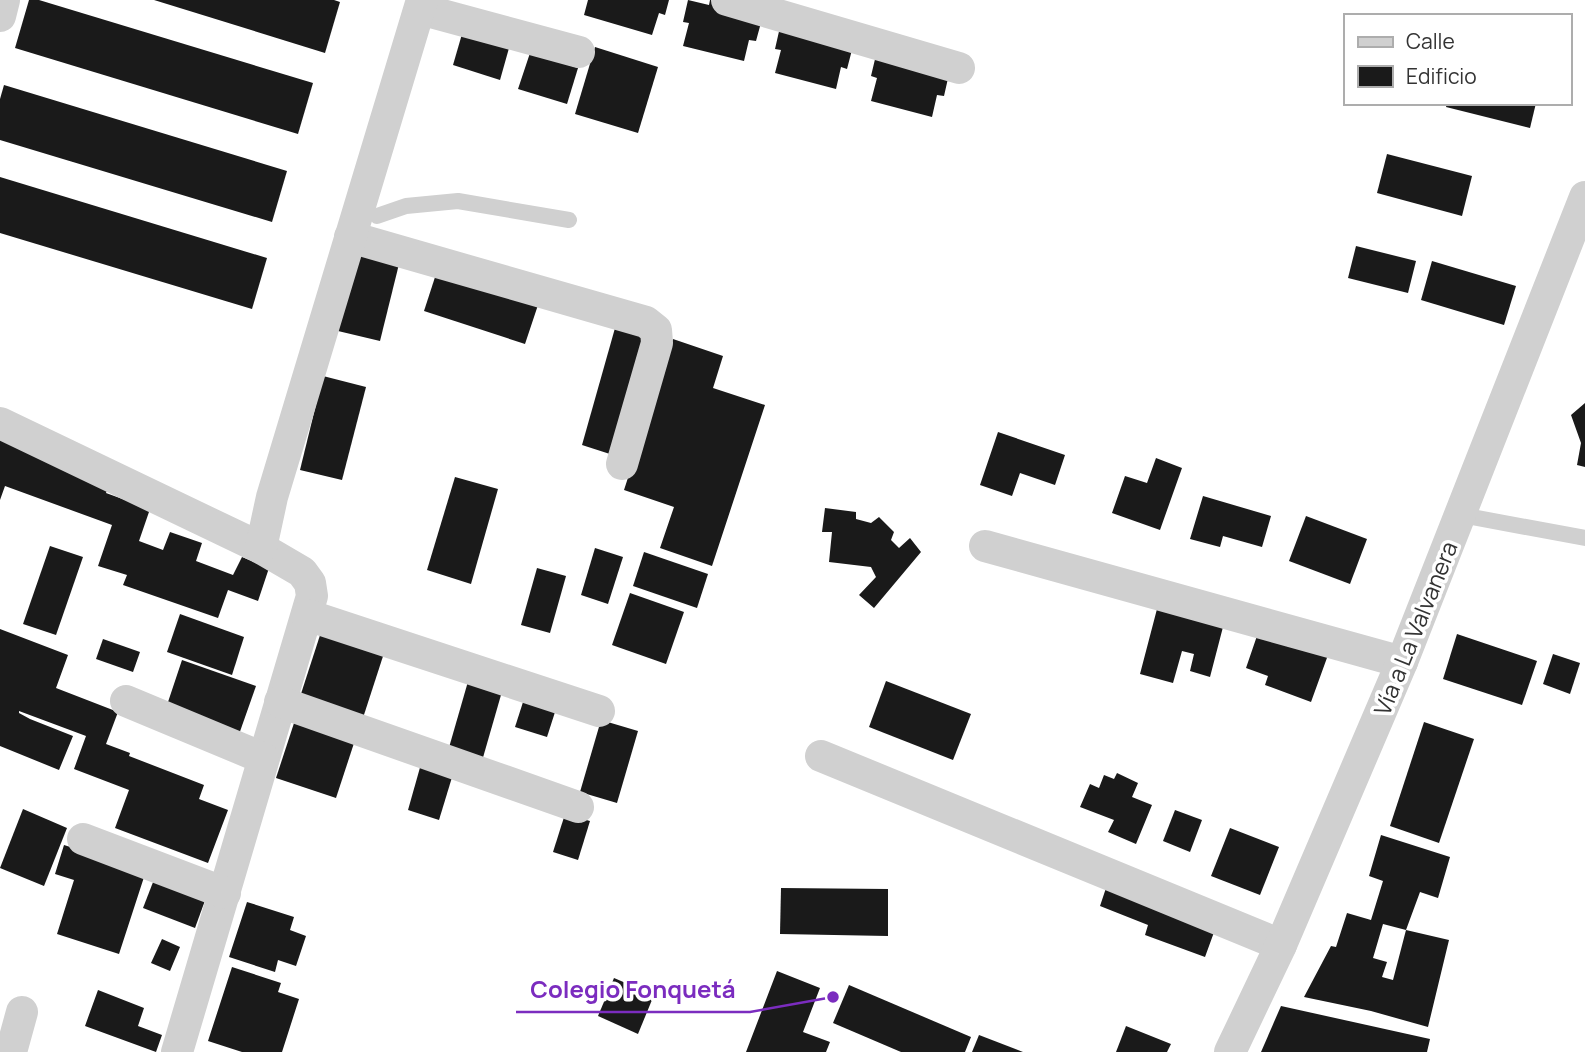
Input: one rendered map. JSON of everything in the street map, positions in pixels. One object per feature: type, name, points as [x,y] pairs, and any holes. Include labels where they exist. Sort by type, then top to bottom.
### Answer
[{"type":"street","points":[[0,16],[4,0]]},
{"type":"street","points":[[727,0],[959,68]]},
{"type":"street","points":[[261,548],[272,497],[360,226],[421,4],[579,52]]},
{"type":"street","name":"Vía a La Valvanera","points":[[1230,1052],[1281,945],[1402,662],[1585,197]]},
{"type":"street","points":[[360,226],[646,322],[656,330],[657,343],[622,464]]},
{"type":"street","points":[[0,424],[261,548],[302,572],[310,583],[312,596],[307,615],[177,1052]]},
{"type":"street","points":[[985,546],[1402,662]]},
{"type":"street","points":[[307,615],[599,711]]},
{"type":"street","points":[[126,701],[263,758]]},
{"type":"street","points":[[280,702],[578,807]]},
{"type":"street","points":[[821,756],[1281,945]]},
{"type":"street","points":[[83,839],[225,893]]},
{"type":"street","points":[[11,1052],[22,1012]]},
{"type":"lane","points":[[360,226],[406,206],[458,201],[569,220]]},
{"type":"lane","points":[[1461,515],[1585,538]]},
{"type":"building","points":[[29,0],[39,0],[313,83],[298,134],[15,48]]},
{"type":"building","points":[[154,0],[334,0],[340,2],[325,53]]},
{"type":"building","points":[[588,0],[669,0],[665,15],[659,13],[652,35],[584,15]]},
{"type":"building","points":[[688,0],[709,5],[710,0],[719,0],[762,19],[756,41],[749,40],[744,61],[683,46],[689,23],[683,22]]},
{"type":"building","points":[[780,27],[853,46],[847,69],[841,67],[836,89],[775,73],[781,50],[775,49]]},
{"type":"building","points":[[462,34],[509,48],[500,80],[453,65]]},
{"type":"building","points":[[595,47],[658,67],[638,133],[575,114]]},
{"type":"building","points":[[530,53],[578,68],[567,104],[518,89]]},
{"type":"building","points":[[876,55],[949,74],[944,96],[937,95],[932,117],[871,101],[877,78],[871,76]]},
{"type":"building","points":[[4,85],[287,171],[272,222],[0,140],[0,99]]},
{"type":"building","points":[[1446,105],[1536,105],[1530,128]]},
{"type":"building","points":[[1387,154],[1472,176],[1462,216],[1377,193]]},
{"type":"building","points":[[0,177],[267,258],[252,309],[0,233]]},
{"type":"building","points":[[1356,246],[1416,261],[1408,293],[1348,278]]},
{"type":"building","points":[[358,249],[400,260],[380,341],[338,331]]},
{"type":"building","points":[[1432,261],[1516,286],[1504,325],[1421,300]]},
{"type":"building","points":[[437,271],[538,305],[525,344],[424,311]]},
{"type":"building","points":[[617,321],[648,330],[613,455],[582,445]]},
{"type":"building","points":[[673,339],[723,356],[713,388],[765,405],[712,566],[660,548],[674,507],[624,490]]},
{"type":"building","points":[[323,376],[366,387],[342,480],[300,470]]},
{"type":"building","points":[[1585,403],[1585,467],[1577,465],[1581,443],[1571,415]]},
{"type":"building","points":[[0,432],[112,476],[106,493],[150,509],[139,541],[163,550],[170,532],[202,543],[196,561],[233,575],[242,557],[269,568],[258,601],[228,590],[218,618],[123,585],[127,575],[98,566],[112,525],[5,486],[0,500]]},
{"type":"building","points":[[998,432],[1065,455],[1055,485],[1020,473],[1012,496],[980,485]]},
{"type":"building","points":[[1156,458],[1182,468],[1160,530],[1112,513],[1125,476],[1147,483]]},
{"type":"building","points":[[455,477],[498,489],[471,584],[427,570]]},
{"type":"building","points":[[1203,496],[1271,516],[1262,547],[1223,536],[1220,547],[1190,539]]},
{"type":"building","points":[[825,508],[856,512],[856,519],[871,523],[879,517],[894,532],[891,540],[899,548],[910,538],[921,552],[874,608],[859,595],[876,577],[871,567],[829,562],[832,532],[822,532]]},
{"type":"building","points":[[1306,516],[1367,539],[1350,584],[1289,561]]},
{"type":"building","points":[[50,546],[83,557],[56,635],[23,624]]},
{"type":"building","points":[[595,548],[623,557],[608,604],[581,595]]},
{"type":"building","points":[[644,552],[708,574],[697,608],[633,586]]},
{"type":"building","points":[[537,568],[566,576],[550,633],[521,625]]},
{"type":"building","points":[[630,593],[684,612],[666,664],[612,645]]},
{"type":"building","points":[[1157,609],[1223,627],[1210,677],[1190,671],[1194,654],[1182,651],[1173,683],[1140,674]]},
{"type":"building","points":[[180,614],[244,637],[232,675],[167,652]]},
{"type":"building","points":[[323,626],[386,647],[361,724],[298,703]]},
{"type":"building","points":[[0,629],[68,655],[56,688],[118,712],[106,744],[130,753],[129,756],[204,785],[199,799],[228,810],[208,863],[115,828],[129,790],[74,769],[86,736],[19,711],[30,719],[73,736],[59,770],[0,746]]},
{"type":"building","points":[[1259,630],[1328,655],[1311,702],[1265,685],[1268,676],[1246,668]]},
{"type":"building","points":[[1457,634],[1537,661],[1522,705],[1443,679]]},
{"type":"building","points":[[103,639],[140,652],[133,672],[96,659]]},
{"type":"building","points":[[1553,654],[1580,663],[1570,694],[1543,684]]},
{"type":"building","points":[[182,660],[256,686],[237,740],[164,714]]},
{"type":"building","points":[[469,678],[503,688],[482,761],[448,751]]},
{"type":"building","points":[[886,681],[971,714],[953,760],[869,727]]},
{"type":"building","points":[[524,699],[556,709],[547,737],[515,727]]},
{"type":"building","points":[[296,717],[356,737],[336,798],[276,778]]},
{"type":"building","points":[[601,720],[638,731],[617,803],[580,792]]},
{"type":"building","points":[[1424,722],[1474,739],[1439,843],[1390,826]]},
{"type":"building","points":[[421,764],[453,774],[439,820],[408,810]]},
{"type":"building","points":[[1117,773],[1138,783],[1132,797],[1152,805],[1136,844],[1108,832],[1114,820],[1080,807],[1090,784],[1099,788],[1104,775],[1114,779]]},
{"type":"building","points":[[23,809],[67,828],[44,886],[0,868]]},
{"type":"building","points":[[1175,810],[1202,820],[1190,852],[1163,841]]},
{"type":"building","points":[[565,814],[590,821],[578,860],[553,852]]},
{"type":"building","points":[[1230,828],[1279,847],[1260,895],[1211,876]]},
{"type":"building","points":[[1381,835],[1450,857],[1438,898],[1420,892],[1406,930],[1449,940],[1428,1027],[1371,1011],[1304,997],[1331,946],[1336,947],[1347,913],[1371,920],[1383,881],[1369,876]],"holes":[[[1383,924],[1406,930],[1393,980],[1382,977],[1387,962],[1373,958]]]},
{"type":"building","points":[[64,845],[146,871],[119,954],[57,934],[74,880],[55,874]]},
{"type":"building","points":[[155,877],[207,895],[195,928],[143,908]]},
{"type":"building","points":[[1108,882],[1217,924],[1205,957],[1145,935],[1148,925],[1100,906]]},
{"type":"building","points":[[781,888],[888,889],[888,936],[780,934]]},
{"type":"building","points":[[247,902],[294,917],[290,930],[306,936],[296,966],[278,960],[275,972],[229,957]]},
{"type":"building","points":[[162,939],[180,947],[170,971],[151,963]]},
{"type":"building","points":[[232,967],[281,983],[278,992],[299,999],[282,1052],[242,1052],[208,1041]]},
{"type":"building","points":[[777,971],[820,988],[803,1032],[830,1042],[826,1052],[746,1052]]},
{"type":"building","points":[[614,978],[654,995],[638,1034],[598,1016]]},
{"type":"building","points":[[849,985],[971,1037],[965,1052],[901,1052],[833,1023]]},
{"type":"building","points":[[98,990],[144,1008],[138,1026],[162,1035],[156,1052],[85,1026]]},
{"type":"building","points":[[1281,1006],[1430,1039],[1427,1052],[1261,1052]]},
{"type":"building","points":[[1126,1026],[1171,1044],[1167,1052],[1116,1052]]},
{"type":"building","points":[[979,1035],[1023,1052],[972,1052]]},
{"type":"place","name":"Colegio Fonquetá","points":[[833,997]]}]
